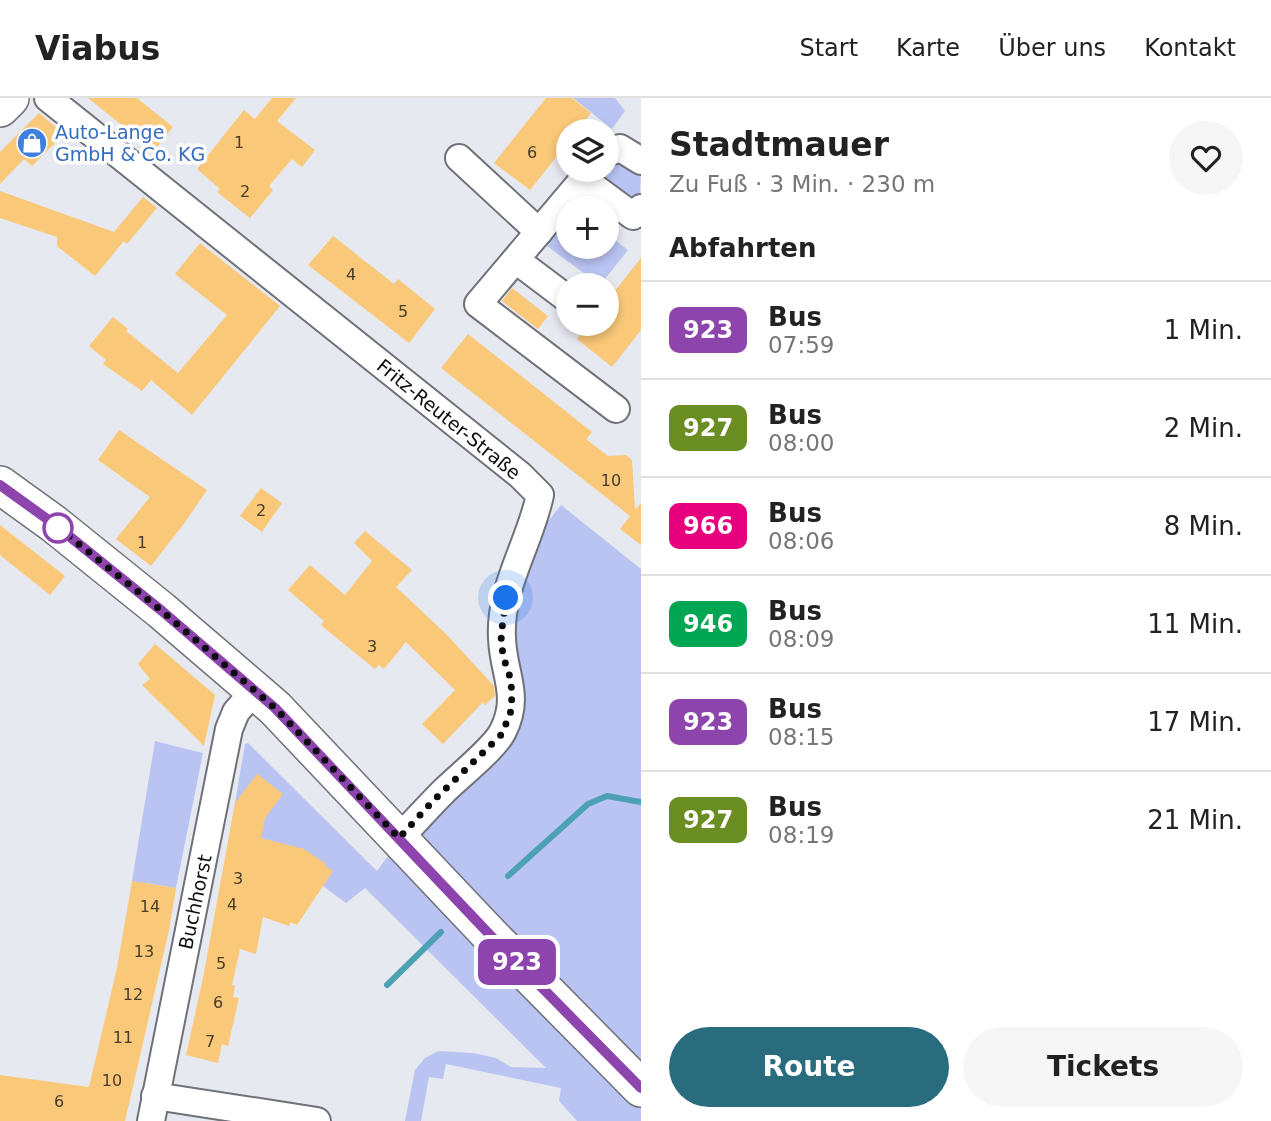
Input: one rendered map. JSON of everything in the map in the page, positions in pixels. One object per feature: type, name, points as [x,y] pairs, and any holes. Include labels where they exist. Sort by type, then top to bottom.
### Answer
[{"type":"street","points":[[0,108],[10,98]]},
{"type":"street","name":"Fritz-Reuter-Straße","points":[[48,98],[520,475],[540,495],[534,523],[506,598],[502,617],[503,656],[512,693],[511,711],[502,734],[399,838]]},
{"type":"street","points":[[619,148],[641,161]]},
{"type":"street","points":[[459,159],[539,232]]},
{"type":"street","points":[[580,182],[478,304],[616,409]]},
{"type":"street","points":[[597,182],[638,215]]},
{"type":"street","points":[[516,260],[556,290]]},
{"type":"street","points":[[0,485],[54,524],[255,690],[321,755],[641,1088]]},
{"type":"street","name":"Buchhorst","points":[[153,1108],[229,729],[236,712],[255,690]]},
{"type":"street","points":[[153,1108],[317,1121]]},
{"type":"shaded area","points":[[573,98],[615,98],[625,111],[619,119],[599,119]]},
{"type":"shaded area","points":[[619,160],[641,171],[640,196],[631,200],[607,185],[607,182],[619,182]]},
{"type":"shaded area","points":[[556,234],[556,253],[547,246]]},
{"type":"shaded area","points":[[619,243],[628,250],[610,273],[584,273],[565,259],[619,259]]},
{"type":"shaded area","points":[[561,505],[641,569],[641,1121],[577,1121],[559,1101],[561,1088],[446,1064],[443,1079],[429,1077],[421,1121],[405,1121],[415,1070],[425,1058],[438,1051],[473,1053],[496,1058],[511,1067],[546,1068],[365,888],[346,903],[323,886],[227,850],[245,744],[248,743],[377,871],[398,842],[495,742],[503,656],[534,523],[549,520]]},
{"type":"shaded area","points":[[155,741],[203,753],[176,888],[132,881]]},
{"type":"building","points":[[88,98],[137,98],[173,127],[154,151]]},
{"type":"building","points":[[272,98],[296,98],[277,121],[315,150],[302,167],[292,159],[269,186],[273,190],[250,218],[217,192],[220,189],[197,169],[244,110],[255,119]]},
{"type":"building","points":[[546,98],[572,98],[591,113],[586,119],[556,119],[556,157],[530,190],[494,163]]},
{"type":"building","name":"Auto-Lange GmbH & Co. KG","points":[[39,113],[64,134],[32,166],[24,159],[0,184],[0,152]]},
{"type":"building","points":[[0,191],[114,232],[143,197],[157,208],[127,244],[124,241],[95,276],[57,246],[57,237],[0,218]]},
{"type":"building","points":[[333,236],[394,284],[398,279],[435,309],[409,343],[308,265]]},
{"type":"building","points":[[200,243],[280,306],[192,415],[151,380],[142,391],[103,364],[106,360],[89,346],[113,317],[128,329],[126,331],[178,373],[227,315],[175,274]]},
{"type":"building","points":[[641,258],[641,330],[612,367],[577,339],[579,336],[619,336],[619,286]]},
{"type":"building","points":[[512,288],[548,316],[538,329],[502,301]]},
{"type":"building","points":[[468,334],[592,432],[586,439],[608,456],[626,455],[632,460],[635,510],[641,503],[641,545],[620,529],[630,516],[441,368]]},
{"type":"building","points":[[119,430],[207,490],[151,566],[116,539],[150,497],[98,460]]},
{"type":"building","points":[[261,488],[282,503],[262,532],[240,516]]},
{"type":"building","points":[[0,525],[65,576],[50,595],[0,555]]},
{"type":"building","points":[[365,531],[412,570],[396,587],[446,634],[494,686],[495,696],[485,705],[483,702],[443,744],[422,724],[455,690],[406,642],[384,669],[379,665],[375,669],[323,627],[321,625],[324,621],[288,590],[310,565],[345,595],[372,561],[354,543]]},
{"type":"building","points":[[155,644],[215,695],[204,746],[142,685],[150,679],[138,664]]},
{"type":"building","points":[[257,774],[283,794],[265,818],[261,838],[304,849],[333,871],[297,925],[291,922],[289,926],[263,917],[256,954],[240,949],[232,985],[235,986],[233,997],[239,998],[228,1046],[222,1044],[218,1063],[186,1055],[235,803]]},
{"type":"building","points":[[132,881],[176,888],[169,930],[125,1121],[0,1121],[0,1075],[89,1087],[117,968]]},
{"type":"waterway","points":[[508,876],[588,804],[607,796],[641,802]]},
{"type":"waterway","points":[[387,985],[441,932]]},
{"type":"bus line","name":"923","points":[[0,485],[54,524],[162,611],[275,708],[490,935],[641,1088]]},
{"type":"place","name":"Auto-Lange GmbH & Co. KG","points":[[32,143]]},
{"type":"route","points":[[58,528],[54,524],[162,611],[275,708],[399,838],[502,734],[511,711],[512,693],[501,636],[506,598]]}]
